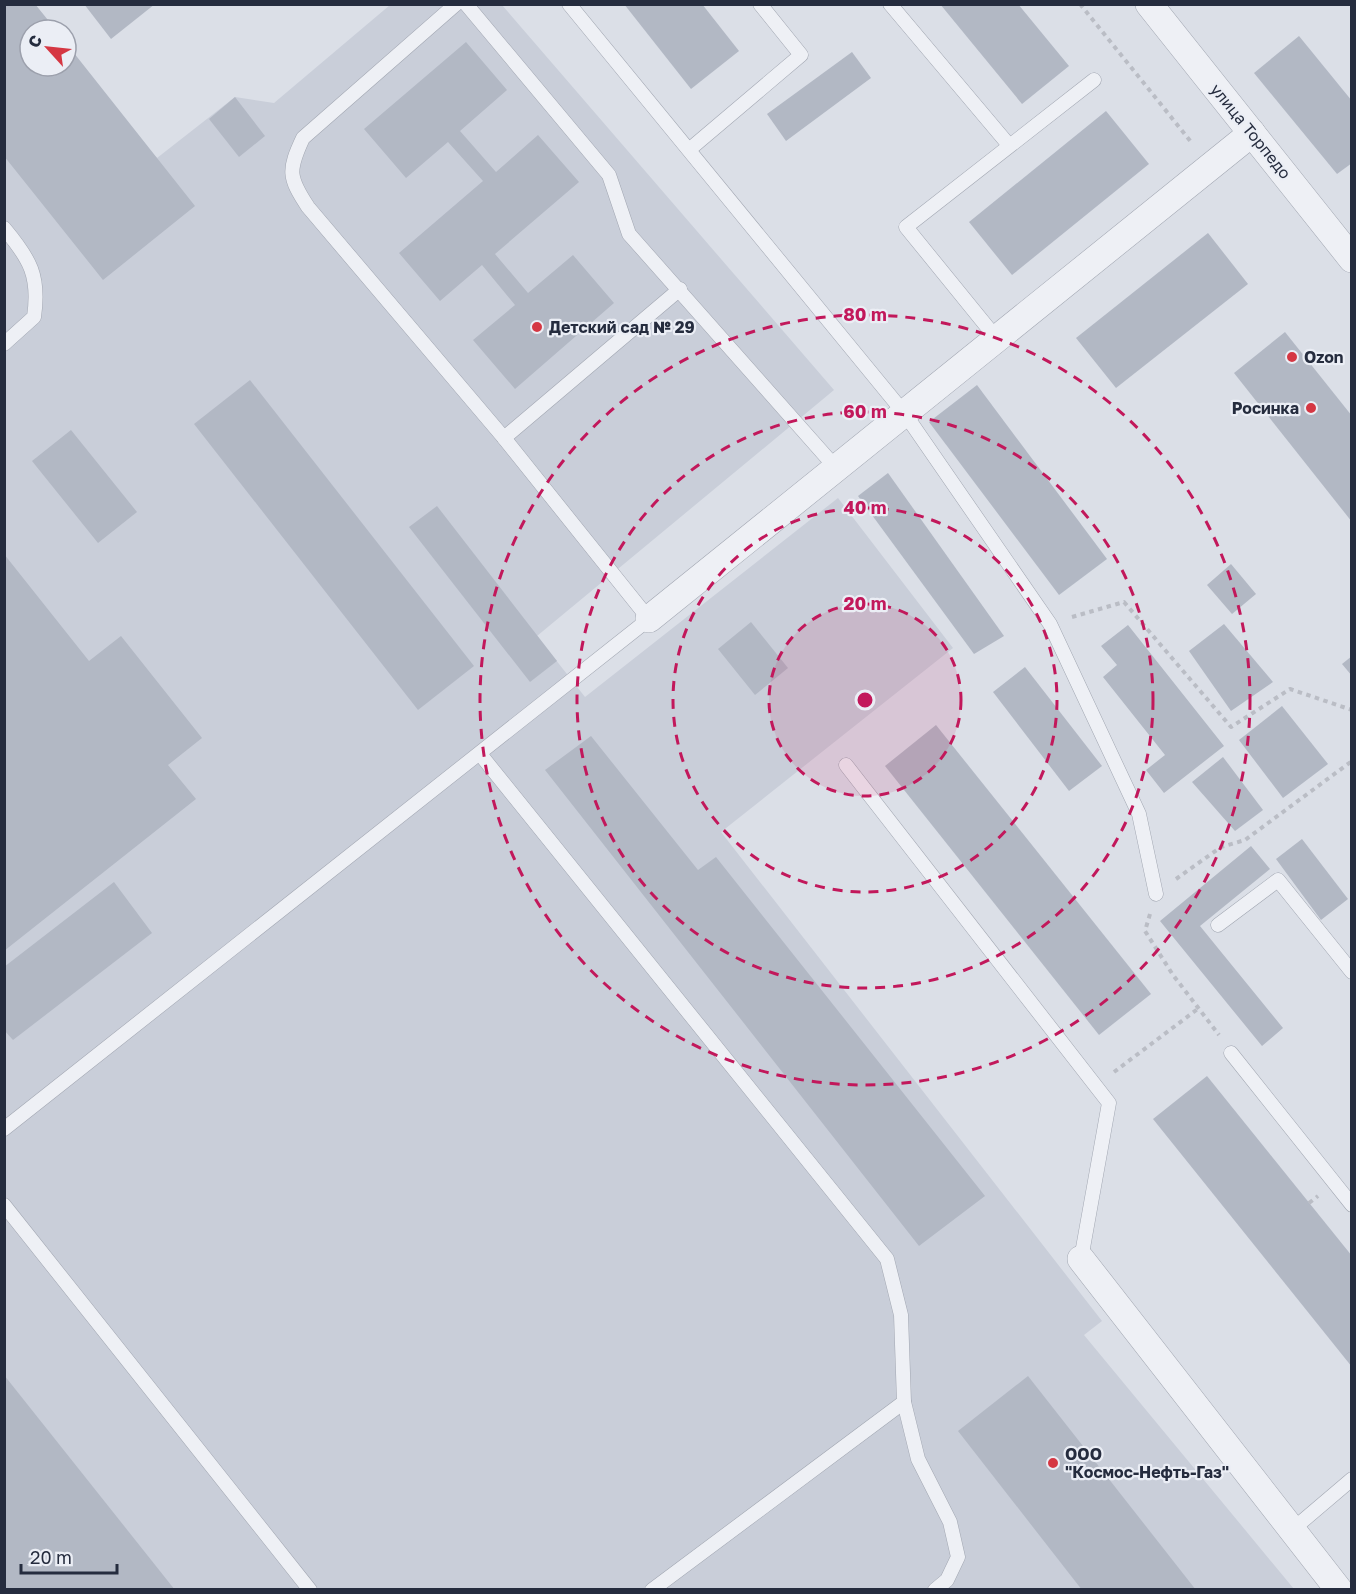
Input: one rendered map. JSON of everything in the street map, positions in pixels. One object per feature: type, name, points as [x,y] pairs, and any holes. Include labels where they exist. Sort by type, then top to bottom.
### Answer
[{"type":"street","name":"улица Торпедо","points":[[1149,4],[1352,259]]},
{"type":"street","points":[[649,619],[1252,133]]},
{"type":"street","points":[[1081,1259],[1339,1590]]},
{"type":"lane","points":[[4,1129],[649,619],[504,438],[308,207],[296,188],[291,164],[303,138],[456,4]]},
{"type":"lane","points":[[466,4],[609,175],[629,234],[837,469]]},
{"type":"lane","points":[[570,4],[690,148],[905,414],[1050,624],[1139,814],[1156,894]]},
{"type":"lane","points":[[690,148],[801,55],[760,4]]},
{"type":"lane","points":[[890,4],[1008,144]]},
{"type":"lane","points":[[997,339],[906,226],[1008,144],[1094,80]]},
{"type":"lane","points":[[4,228],[27,255],[38,293],[34,318],[4,344]]},
{"type":"lane","points":[[504,438],[680,289]]},
{"type":"lane","points":[[480,754],[887,1258],[901,1316],[904,1402],[918,1459],[950,1522],[958,1557],[947,1580],[935,1590]]},
{"type":"lane","points":[[846,765],[1109,1103],[1081,1259]]},
{"type":"lane","points":[[1218,925],[1278,880],[1352,972]]},
{"type":"lane","points":[[1231,1053],[1352,1205]]},
{"type":"lane","points":[[4,1205],[310,1590]]},
{"type":"lane","points":[[652,1590],[904,1402]]},
{"type":"lane","points":[[1292,1530],[1352,1479]]},
{"type":"path","points":[[1080,4],[1211,167]]},
{"type":"path","points":[[1050,624],[1124,602],[1231,727],[1290,689],[1352,710]]},
{"type":"path","points":[[1096,1086],[1199,1008]]},
{"type":"shaded area","points":[[5,5],[18,18],[18,78],[78,78],[157,158],[235,97],[274,103],[390,5],[502,5],[834,390],[537,636],[585,697],[838,498],[953,648],[721,832],[1102,1321],[1084,1335],[1294,1589],[5,1590]]},
{"type":"building","points":[[4,4],[35,4],[46,18],[18,18],[18,78],[78,78],[78,58],[195,206],[103,280],[4,156]]},
{"type":"building","points":[[84,4],[155,4],[111,39]]},
{"type":"building","points":[[624,4],[702,4],[739,51],[691,89]]},
{"type":"building","points":[[940,4],[1018,4],[1069,66],[1022,104]]},
{"type":"building","points":[[1299,36],[1352,101],[1352,163],[1337,174],[1254,73]]},
{"type":"building","points":[[466,42],[507,90],[460,131],[496,172],[538,135],[579,182],[495,254],[528,293],[573,255],[614,303],[515,389],[473,340],[515,305],[482,265],[440,301],[399,253],[483,181],[448,142],[406,178],[364,129]]},
{"type":"building","points":[[852,52],[871,78],[786,141],[767,114]]},
{"type":"building","points":[[235,97],[265,136],[239,157],[209,119]]},
{"type":"building","points":[[1106,111],[1149,164],[1012,275],[969,222]]},
{"type":"building","points":[[1208,233],[1248,284],[1116,388],[1076,338]]},
{"type":"building","points":[[1285,332],[1352,416],[1352,522],[1234,373]]},
{"type":"building","points":[[250,380],[474,666],[418,710],[194,424]]},
{"type":"building","points":[[977,385],[1107,559],[1059,595],[929,422]]},
{"type":"building","points":[[71,430],[137,512],[98,543],[32,461]]},
{"type":"building","points":[[888,473],[1004,636],[974,654],[858,496]]},
{"type":"building","points":[[437,506],[557,661],[530,682],[409,527]]},
{"type":"building","points":[[4,554],[89,661],[121,636],[202,738],[168,765],[196,799],[4,951]]},
{"type":"building","points":[[1231,564],[1256,594],[1232,614],[1207,585]]},
{"type":"building","points":[[751,622],[788,668],[755,695],[718,649]]},
{"type":"building","points":[[1224,624],[1273,682],[1231,711],[1189,651]]},
{"type":"building","points":[[1128,625],[1224,746],[1164,793],[1146,770],[1165,755],[1103,677],[1117,665],[1101,646]]},
{"type":"building","points":[[1352,656],[1352,676],[1342,664]]},
{"type":"building","points":[[1025,667],[1102,766],[1069,791],[993,692]]},
{"type":"building","points":[[1282,706],[1328,764],[1283,798],[1239,740]]},
{"type":"building","points":[[936,725],[1151,994],[1099,1035],[885,766]]},
{"type":"building","points":[[591,736],[698,870],[716,857],[985,1196],[919,1246],[545,770]]},
{"type":"building","points":[[1223,757],[1263,810],[1235,831],[1192,782]]},
{"type":"building","points":[[1302,839],[1348,899],[1321,920],[1276,859]]},
{"type":"building","points":[[1251,846],[1270,869],[1200,926],[1283,1028],[1262,1046],[1160,921]]},
{"type":"building","points":[[114,882],[152,933],[13,1040],[4,1030],[4,967]]},
{"type":"building","points":[[1207,1076],[1352,1256],[1352,1367],[1153,1119]]},
{"type":"building","points":[[4,1375],[175,1590],[4,1590]]},
{"type":"building","points":[[1028,1376],[1196,1590],[1082,1590],[958,1431]]},
{"type":"place","name":"Детский сад № 29","points":[[537,327]]},
{"type":"place","name":"Ozon","points":[[1292,357]]},
{"type":"place","name":"Росинка","points":[[1311,408]]},
{"type":"place","name":"ООО \"Космос-Нефть-Газ\"","points":[[1053,1463]]}]
